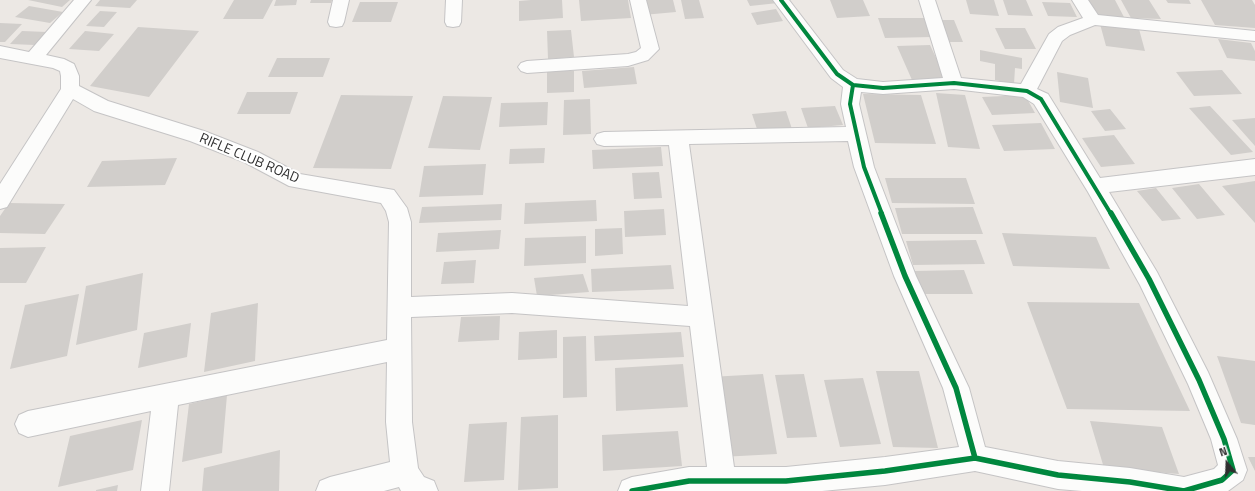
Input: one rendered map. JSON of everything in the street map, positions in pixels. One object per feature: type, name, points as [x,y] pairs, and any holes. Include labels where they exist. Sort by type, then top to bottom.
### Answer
[{"type":"street","points":[[34,57],[83,0]]},
{"type":"street","points":[[336,22],[342,0]]},
{"type":"street","points":[[453,22],[454,0]]},
{"type":"street","points":[[527,67],[628,60],[642,56],[650,49],[638,0]]},
{"type":"street","points":[[632,491],[689,481],[786,481],[830,484],[914,467],[975,458],[1058,475],[1130,482],[1184,491],[1222,480],[1233,470],[1224,439],[1199,380],[1149,279],[1095,186],[1041,99],[1027,91],[954,83],[883,88],[852,85],[837,74],[781,0]]},
{"type":"street","points":[[927,0],[954,83]]},
{"type":"street","points":[[1080,0],[1093,20]]},
{"type":"street","points":[[1027,91],[1055,38],[1064,31],[1093,20],[1255,36]]},
{"type":"street","points":[[0,52],[34,57],[58,63],[68,68],[70,76],[70,89],[0,201]]},
{"type":"street","points":[[852,85],[850,104],[855,134],[864,167],[906,276],[956,388],[975,458]]},
{"type":"street","name":"RIFLE CLUB ROAD","points":[[70,89],[100,106],[196,136],[251,158],[296,181],[387,196],[396,208],[400,222],[399,422],[405,472],[414,487],[424,491]]},
{"type":"street","points":[[604,139],[855,134]]},
{"type":"street","points":[[678,138],[722,481]]},
{"type":"street","points":[[1095,186],[1255,167]]},
{"type":"street","points":[[400,307],[512,303],[701,317]]},
{"type":"street","points":[[28,424],[400,348]]},
{"type":"street","points":[[155,491],[166,396]]},
{"type":"street","points":[[330,491],[405,472]]},
{"type":"building","points":[[28,0],[70,0],[62,7]]},
{"type":"building","points":[[100,0],[137,0],[130,8],[95,6]]},
{"type":"building","points":[[234,0],[273,0],[263,19],[223,19]]},
{"type":"building","points":[[276,0],[297,0],[296,5],[274,6]]},
{"type":"building","points":[[311,0],[332,0],[331,3],[310,3]]},
{"type":"building","points":[[562,0],[563,18],[519,21],[519,1]]},
{"type":"building","points":[[579,0],[628,0],[631,18],[581,21]]},
{"type":"building","points":[[640,0],[673,0],[676,12],[643,15]]},
{"type":"building","points":[[681,0],[699,0],[704,18],[685,19]]},
{"type":"building","points":[[747,0],[777,0],[778,3],[750,6]]},
{"type":"building","points":[[830,0],[863,0],[870,16],[837,18]]},
{"type":"building","points":[[966,0],[994,0],[999,16],[970,14]]},
{"type":"building","points":[[1003,0],[1026,0],[1033,16],[1008,15]]},
{"type":"building","points":[[1088,0],[1115,0],[1125,19],[1098,18]]},
{"type":"building","points":[[1121,0],[1149,0],[1161,19],[1131,18]]},
{"type":"building","points":[[1166,0],[1189,0],[1191,4],[1168,3]]},
{"type":"building","points":[[1201,0],[1252,0],[1255,5],[1255,28],[1215,25]]},
{"type":"building","points":[[360,2],[398,2],[391,22],[352,22]]},
{"type":"building","points":[[1042,2],[1070,3],[1077,17],[1048,16]]},
{"type":"building","points":[[29,6],[63,12],[50,23],[15,17]]},
{"type":"building","points":[[776,9],[783,21],[757,25],[751,13]]},
{"type":"building","points":[[100,11],[117,12],[104,27],[86,26]]},
{"type":"building","points":[[878,18],[924,18],[932,37],[885,38]]},
{"type":"building","points":[[939,20],[954,20],[963,42],[948,42]]},
{"type":"building","points":[[0,23],[22,24],[5,42],[0,42]]},
{"type":"building","points":[[1100,24],[1139,29],[1145,51],[1106,46]]},
{"type":"building","points":[[138,27],[199,31],[149,97],[90,86]]},
{"type":"building","points":[[995,28],[1025,28],[1036,49],[1005,49]]},
{"type":"building","points":[[571,30],[574,57],[548,59],[547,31]]},
{"type":"building","points":[[22,31],[47,32],[35,45],[10,44]]},
{"type":"building","points":[[85,31],[114,34],[99,51],[69,49]]},
{"type":"building","points":[[1218,39],[1251,43],[1255,51],[1255,61],[1227,58]]},
{"type":"building","points":[[930,45],[946,79],[912,80],[897,46]]},
{"type":"building","points":[[980,50],[1022,58],[1022,69],[1015,68],[1014,84],[995,80],[995,64],[980,61]]},
{"type":"building","points":[[277,58],[330,58],[323,77],[268,77]]},
{"type":"building","points":[[634,67],[637,84],[584,88],[582,71]]},
{"type":"building","points":[[1222,70],[1242,94],[1194,96],[1176,72]]},
{"type":"building","points":[[547,71],[574,71],[574,92],[547,93]]},
{"type":"building","points":[[1057,72],[1088,78],[1093,108],[1060,102]]},
{"type":"building","points":[[247,92],[298,92],[290,114],[237,114]]},
{"type":"building","points":[[936,93],[965,95],[980,149],[948,147]]},
{"type":"building","points":[[863,94],[921,95],[936,144],[875,143]]},
{"type":"building","points":[[341,95],[413,96],[391,169],[313,168]]},
{"type":"building","points":[[1025,95],[1035,113],[992,115],[982,97]]},
{"type":"building","points":[[443,96],[492,97],[480,150],[428,148]]},
{"type":"building","points":[[590,99],[591,134],[563,135],[564,100]]},
{"type":"building","points":[[548,102],[547,125],[499,127],[501,103]]},
{"type":"building","points":[[835,106],[843,125],[808,128],[801,108]]},
{"type":"building","points":[[1210,106],[1253,152],[1231,155],[1189,108]]},
{"type":"building","points":[[1110,109],[1126,129],[1105,131],[1091,111]]},
{"type":"building","points":[[786,111],[792,129],[758,132],[752,114]]},
{"type":"building","points":[[1255,118],[1255,146],[1232,120]]},
{"type":"building","points":[[1041,123],[1055,149],[1004,151],[992,125]]},
{"type":"building","points":[[1114,135],[1135,164],[1101,167],[1082,138]]},
{"type":"building","points":[[661,147],[663,166],[593,169],[592,150]]},
{"type":"building","points":[[545,148],[544,163],[509,164],[510,149]]},
{"type":"building","points":[[177,158],[165,185],[87,187],[102,161]]},
{"type":"building","points":[[486,164],[483,195],[419,197],[424,166]]},
{"type":"building","points":[[659,172],[662,198],[634,199],[632,173]]},
{"type":"building","points":[[885,178],[966,178],[975,204],[892,203]]},
{"type":"building","points":[[1255,181],[1255,223],[1222,186]]},
{"type":"building","points":[[1199,184],[1225,215],[1197,219],[1172,188]]},
{"type":"building","points":[[1156,188],[1181,219],[1162,221],[1137,191]]},
{"type":"building","points":[[596,200],[597,221],[524,224],[525,203]]},
{"type":"building","points":[[9,203],[65,204],[45,234],[0,233],[0,216]]},
{"type":"building","points":[[502,204],[501,220],[419,223],[422,207]]},
{"type":"building","points":[[973,207],[983,234],[902,234],[895,208]]},
{"type":"building","points":[[664,209],[666,235],[625,237],[624,211]]},
{"type":"building","points":[[622,228],[623,254],[595,256],[595,229]]},
{"type":"building","points":[[501,230],[499,249],[436,252],[438,233]]},
{"type":"building","points":[[1002,233],[1096,237],[1110,269],[1013,266]]},
{"type":"building","points":[[586,236],[586,263],[524,266],[525,238]]},
{"type":"building","points":[[976,240],[985,264],[913,265],[906,241]]},
{"type":"building","points":[[46,247],[26,283],[0,283],[0,248]]},
{"type":"building","points":[[476,260],[474,283],[441,284],[444,262]]},
{"type":"building","points":[[671,265],[674,289],[592,292],[591,269]]},
{"type":"building","points":[[964,270],[973,294],[921,294],[914,271]]},
{"type":"building","points":[[143,273],[137,330],[76,345],[86,286]]},
{"type":"building","points":[[583,274],[589,292],[537,296],[534,278]]},
{"type":"building","points":[[79,294],[67,356],[10,369],[25,305]]},
{"type":"building","points":[[1027,302],[1139,303],[1190,411],[1067,409]]},
{"type":"building","points":[[258,303],[255,361],[204,372],[211,313]]},
{"type":"building","points":[[500,316],[499,340],[458,342],[461,317]]},
{"type":"building","points":[[191,323],[187,357],[138,368],[144,333]]},
{"type":"building","points":[[557,330],[557,358],[518,360],[519,332]]},
{"type":"building","points":[[681,332],[684,357],[595,361],[594,336]]},
{"type":"building","points":[[586,336],[587,397],[563,398],[563,337]]},
{"type":"building","points":[[1217,356],[1255,361],[1255,425],[1241,423]]},
{"type":"building","points":[[683,364],[688,407],[616,411],[615,368]]},
{"type":"building","points":[[876,371],[919,371],[938,448],[893,447]]},
{"type":"building","points":[[763,374],[777,454],[721,457],[710,377]]},
{"type":"building","points":[[804,374],[817,437],[787,438],[775,375]]},
{"type":"building","points":[[863,378],[881,444],[840,447],[824,380]]},
{"type":"building","points":[[227,395],[222,453],[182,462],[189,404]]},
{"type":"building","points":[[558,415],[558,488],[518,490],[521,417]]},
{"type":"building","points":[[142,420],[133,470],[58,487],[70,436]]},
{"type":"building","points":[[1090,421],[1162,427],[1179,474],[1104,468]]},
{"type":"building","points":[[507,422],[504,480],[464,482],[469,424]]},
{"type":"building","points":[[678,431],[682,466],[603,471],[602,435]]},
{"type":"building","points":[[280,450],[279,491],[202,491],[204,468]]},
{"type":"building","points":[[1248,457],[1255,457],[1255,471]]},
{"type":"building","points":[[118,485],[117,491],[96,491],[96,490]]},
{"type":"cycle path","points":[[781,0],[837,74],[853,85],[883,88],[954,83],[1027,91],[1041,99],[1095,186],[1149,279],[1199,380],[1224,439],[1233,470],[1222,480],[1184,491],[1130,482],[1058,475],[975,458]]},
{"type":"cycle path","points":[[632,491],[689,481],[786,481],[885,471],[975,458],[956,388],[905,276],[864,167],[850,104],[853,85]]}]
